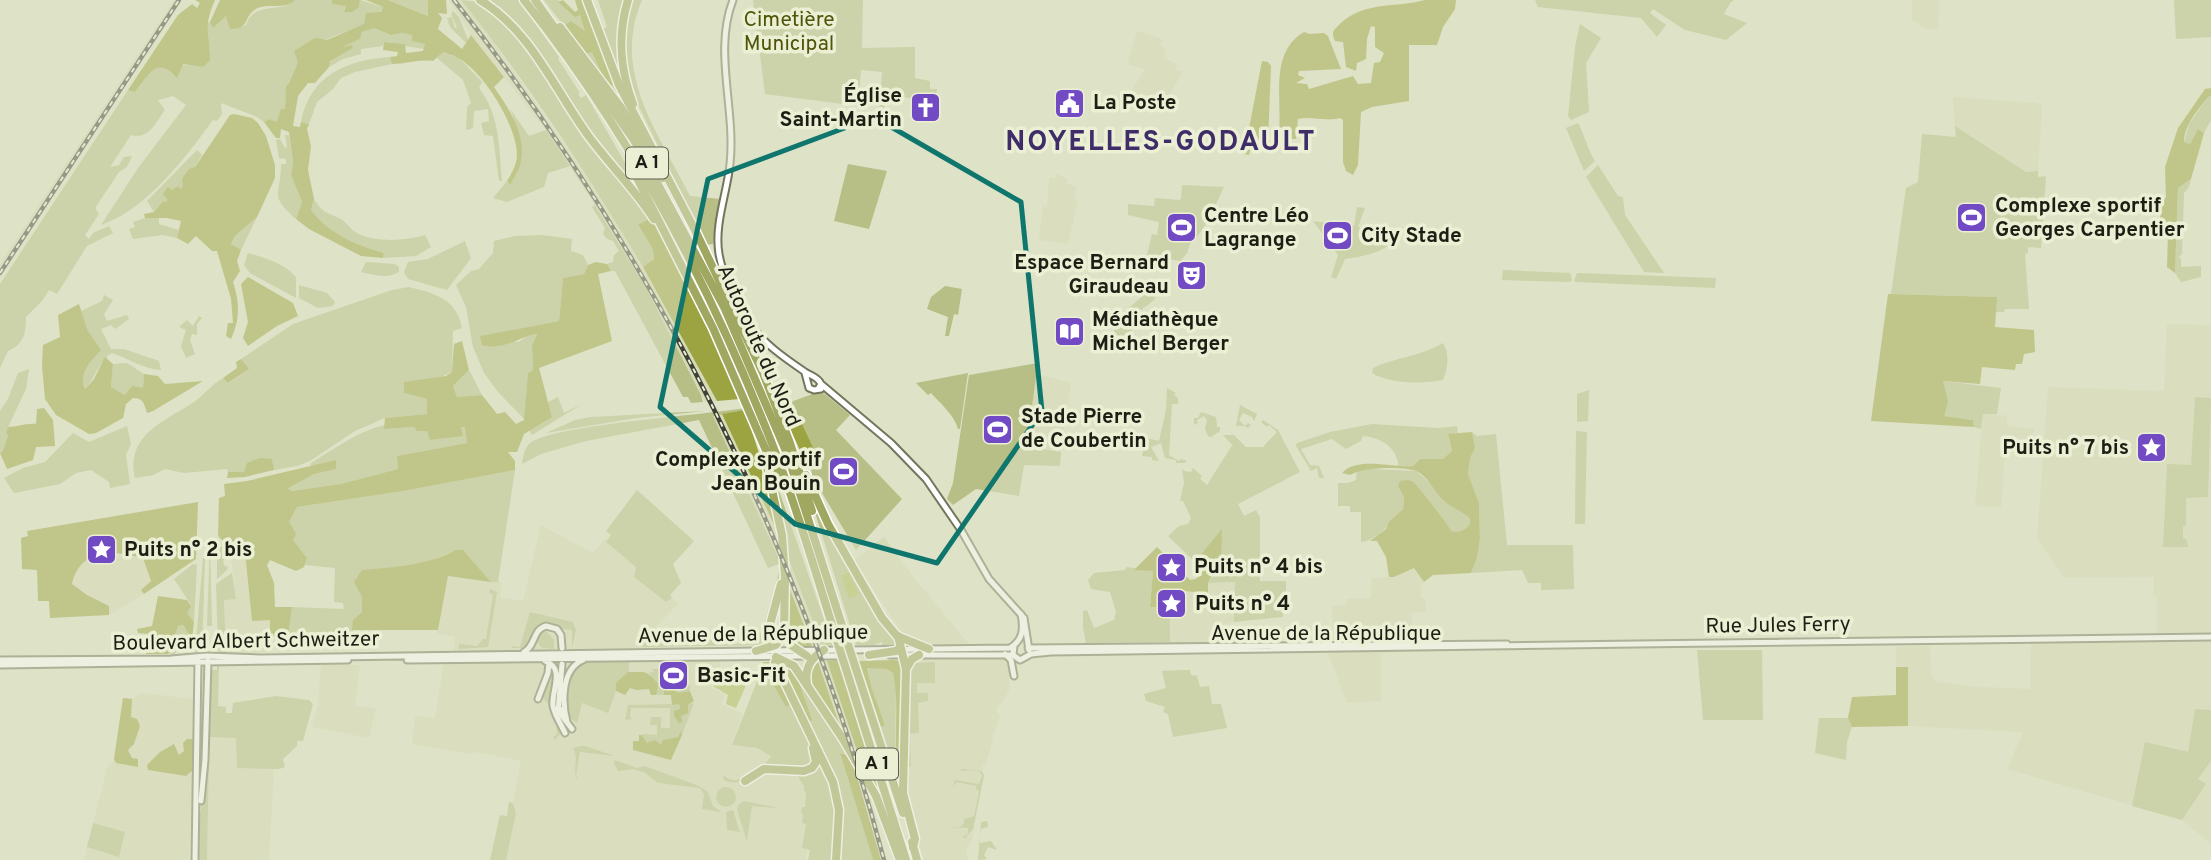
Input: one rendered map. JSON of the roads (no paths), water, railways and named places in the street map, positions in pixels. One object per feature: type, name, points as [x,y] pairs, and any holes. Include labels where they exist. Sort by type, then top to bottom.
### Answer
[{"type":"highway","points":[[480,0],[505,18],[524,40],[586,132],[642,202],[676,253]]},
{"type":"highway","name":"Autoroute du Nord","points":[[524,0],[636,164],[685,251],[747,393]]},
{"type":"highway","points":[[537,0],[622,109],[696,235]]},
{"type":"highway","name":"Autoroute du Nord","points":[[537,0],[634,140],[766,390]]},
{"type":"highway","points":[[587,0],[614,75],[655,151]]},
{"type":"highway","points":[[628,0],[621,35],[623,72],[633,104],[740,324],[774,411],[828,524],[882,618],[900,641],[906,669],[902,780],[906,808],[915,839],[913,847]]},
{"type":"highway","points":[[605,115],[747,393],[755,414],[779,512],[784,561],[784,632],[797,651],[811,656],[824,650]]},
{"type":"highway","name":"Autoroute du Nord","points":[[774,411],[803,480],[823,550],[822,557],[842,639],[846,669],[906,860]]},
{"type":"highway","name":"Autoroute du Nord","points":[[755,414],[798,518],[842,639],[855,666],[917,860]]},
{"type":"highway","points":[[757,428],[789,504],[798,518]]},
{"type":"highway","points":[[770,643],[771,621],[779,594],[784,561]]},
{"type":"highway","points":[[756,651],[776,645],[784,632]]},
{"type":"highway","points":[[897,636],[929,649]]},
{"type":"highway","points":[[869,656],[879,652],[902,651]]},
{"type":"highway","points":[[906,669],[912,659],[919,655]]},
{"type":"highway","points":[[808,686],[806,671],[811,656]]},
{"type":"highway","points":[[776,659],[792,664],[869,782],[900,860]]},
{"type":"highway","points":[[776,659],[830,774],[837,798],[839,825],[836,860]]},
{"type":"highway","points":[[745,781],[764,769],[804,771],[812,768],[816,759],[809,732]]},
{"type":"main road","points":[[733,0],[724,35],[732,140],[718,234],[719,256],[735,298],[759,335],[811,379],[811,389],[819,387],[827,391],[880,433],[919,470],[949,511],[989,580],[1021,614],[1026,625],[1027,656]]},
{"type":"main road","points":[[811,379],[819,379],[819,387]]},
{"type":"main road","points":[[1013,655],[1015,645],[1022,636],[1021,614]]},
{"type":"main road","points":[[521,653],[529,649],[541,627],[552,626],[560,633],[562,648]]},
{"type":"main road","name":"Rue Jules Ferry","points":[[1499,645],[2211,636]]},
{"type":"main road","points":[[534,638],[538,647],[548,653]]},
{"type":"main road","name":"Avenue de la République","points":[[491,656],[521,653],[1004,649],[1015,645],[1499,645]]},
{"type":"main road","name":"Avenue de la République","points":[[902,651],[919,655],[1005,654],[1020,660],[1027,656],[1052,652],[1499,645]]},
{"type":"main road","points":[[1005,654],[1011,660],[1014,676]]},
{"type":"main road","name":"Avenue de la République","points":[[491,656],[542,659],[776,659],[869,656]]},
{"type":"main road","name":"Boulevard Albert Schweitzer","points":[[210,658],[491,656]]},
{"type":"main road","name":"Boulevard Albert Schweitzer","points":[[0,663],[165,663],[210,658],[491,656]]},
{"type":"main road","points":[[197,814],[205,773],[210,658]]},
{"type":"main road","points":[[195,860],[196,659]]},
{"type":"main road","name":"Boulevard Albert Schweitzer","points":[[0,663],[196,659]]},
{"type":"main road","points":[[542,659],[553,665],[556,674],[553,701],[556,716],[572,729]]},
{"type":"main road","points":[[565,733],[564,704],[568,673],[577,663],[587,659]]},
{"type":"main road","points":[[538,699],[548,673],[549,662]]},
{"type":"main road","points":[[562,664],[560,695],[564,722]]},
{"type":"railway","points":[[0,273],[179,0]]},
{"type":"railway","points":[[454,0],[527,97],[594,197],[656,301],[713,408],[765,517],[810,630],[850,744],[884,860]]},
{"type":"place","name":"La Poste","points":[[1070,103]]},
{"type":"place","name":"Église Saint-Martin","points":[[925,108]]},
{"type":"place","name":"Complexe sportif Georges Carpentier","points":[[1972,218]]},
{"type":"place","name":"Centre Léo Lagrange","points":[[1181,228]]},
{"type":"place","name":"City Stade","points":[[1338,236]]},
{"type":"place","name":"Espace Bernard Giraudeau","points":[[1192,275]]},
{"type":"place","name":"Médiathèque Michel Berger","points":[[1069,332]]},
{"type":"place","name":"Stade Pierre de Coubertin","points":[[998,429]]},
{"type":"place","name":"Puits n° 7 bis","points":[[2152,448]]},
{"type":"place","name":"Complexe sportif Jean Bouin","points":[[844,472]]},
{"type":"place","name":"Puits n° 2 bis","points":[[101,550]]},
{"type":"place","name":"Puits n° 4 bis","points":[[1171,567]]},
{"type":"place","name":"Puits n° 4","points":[[1172,604]]},
{"type":"place","name":"Basic-Fit","points":[[674,676]]},
{"type":"district","name":"NOYELLES-GODAULT","points":[[1161,143]]},
{"type":"park label","name":"Cimetière Municipal","points":[[789,32]]}]
